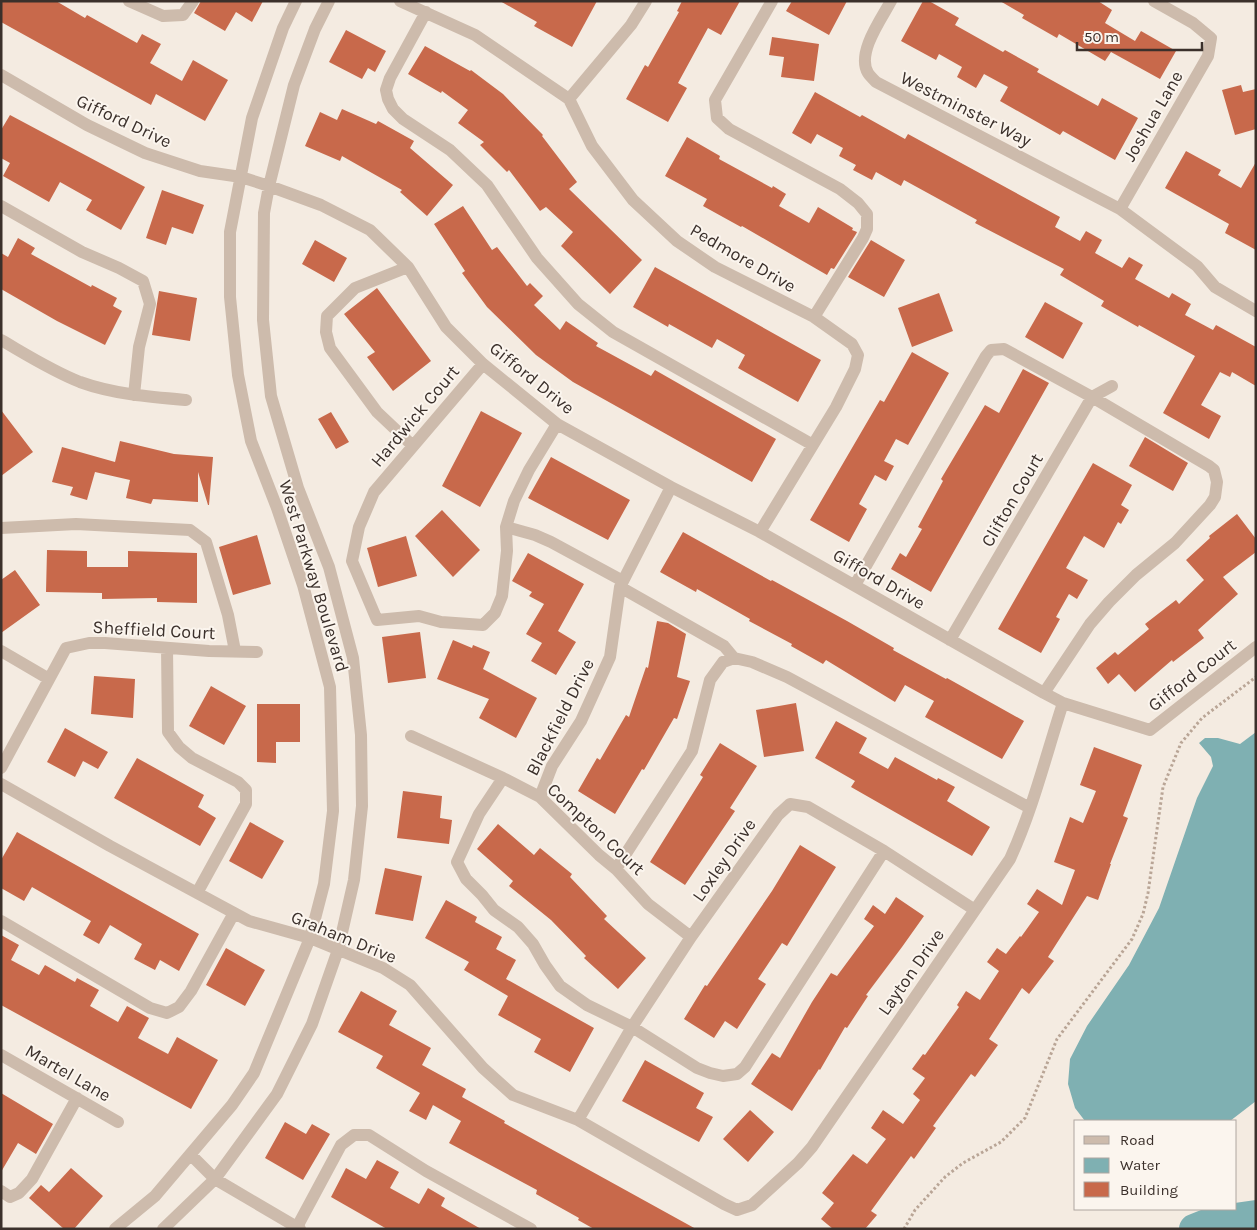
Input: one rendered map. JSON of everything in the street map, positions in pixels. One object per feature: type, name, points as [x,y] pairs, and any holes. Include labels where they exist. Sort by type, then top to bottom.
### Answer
[{"type":"street","points":[[129,1],[163,16],[183,15],[193,1]]},
{"type":"street","name":"West Parkway Boulevard","points":[[115,1229],[155,1196],[232,1105],[254,1073],[310,938],[324,884],[333,811],[330,687],[303,585],[277,508],[251,441],[238,375],[230,297],[230,232],[252,118],[283,28],[296,1]]},
{"type":"street","name":"West Parkway Boulevard","points":[[163,1229],[215,1179],[277,1094],[312,1024],[338,950],[354,880],[362,806],[361,735],[353,658],[329,567],[298,488],[271,396],[263,320],[264,221],[269,186],[294,85],[315,29],[329,1]]},
{"type":"street","points":[[400,1],[475,35],[569,98],[631,25],[644,2]]},
{"type":"street","points":[[772,1],[715,100],[718,118],[729,129],[840,189],[858,203],[867,214],[863,238],[814,317]]},
{"type":"street","name":"Westminster Way","points":[[892,1],[867,44],[867,72],[876,82],[1120,209],[1197,266],[1215,288],[1256,311]]},
{"type":"street","name":"Joshua Lane","points":[[1120,209],[1208,56],[1211,38],[1193,23],[1154,1]]},
{"type":"street","points":[[426,12],[390,78],[386,90],[393,109],[450,150],[487,185],[537,258],[578,304],[612,332],[813,445]]},
{"type":"street","name":"Gifford Drive","points":[[1,76],[87,126],[145,153],[200,171],[240,177],[269,186],[321,205],[370,230],[408,267],[446,327],[483,364],[557,424],[671,487],[760,532],[1063,703]]},
{"type":"street","name":"Pedmore Drive","points":[[569,98],[592,146],[633,200],[677,241],[715,267],[814,317],[852,344],[858,355],[855,369],[836,407],[760,532]]},
{"type":"street","points":[[1,206],[82,252],[119,268],[142,281],[150,304],[139,348],[134,395]]},
{"type":"street","points":[[408,267],[355,288],[327,316],[326,332],[330,348],[377,412],[413,446]]},
{"type":"street","points":[[1,340],[58,372],[81,382],[134,395],[186,400]]},
{"type":"street","points":[[855,585],[991,350],[1004,349],[1092,397],[1214,470],[1217,482],[1215,497],[1175,544],[1136,575],[1096,616],[1044,693]]},
{"type":"street","name":"Hardwick Court","points":[[483,364],[374,492],[359,527],[352,561],[377,620],[419,616],[441,622],[483,625],[496,613],[502,596],[507,551],[506,527]]},
{"type":"street","points":[[1092,397],[1112,386]]},
{"type":"street","name":"Clifton Court","points":[[950,640],[1092,397]]},
{"type":"street","points":[[557,424],[529,470],[514,501],[506,527],[535,535],[551,542],[724,646],[734,658]]},
{"type":"street","name":"Blackfield Drive","points":[[540,796],[552,766],[581,721],[610,657],[621,584],[671,487]]},
{"type":"street","points":[[1,528],[76,524],[190,530],[206,542],[228,615],[235,651]]},
{"type":"street","name":"Sheffield Court","points":[[1,768],[66,648],[89,643],[257,652]]},
{"type":"street","name":"Gifford Court","points":[[1063,703],[1150,730],[1256,647]]},
{"type":"street","points":[[167,648],[168,732],[179,747],[192,758],[238,782],[246,790],[246,804],[197,893]]},
{"type":"street","points":[[1,651],[49,679]]},
{"type":"street","points":[[616,869],[692,751],[710,680],[723,662],[734,658],[752,662],[787,677],[1030,808]]},
{"type":"street","name":"Layton Drive","points":[[724,1204],[737,1210],[752,1205],[798,1163],[812,1147],[1010,859],[1030,808],[1063,703]]},
{"type":"street","name":"Compton Court","points":[[411,736],[540,796],[599,855],[616,869],[648,904],[691,937]]},
{"type":"street","points":[[503,778],[479,814],[457,862],[466,880],[494,910],[518,927],[533,944],[560,986],[587,1005],[632,1027],[696,1068],[723,1076],[737,1074],[745,1067],[884,851]]},
{"type":"street","name":"Graham Drive","points":[[1,784],[110,846],[249,921],[310,938],[383,968],[410,985],[483,1068],[513,1095],[578,1120],[724,1204]]},
{"type":"street","name":"Loxley Drive","points":[[578,1120],[632,1027],[691,937],[778,815],[790,804],[808,807],[884,851],[975,910]]},
{"type":"street","points":[[1,921],[150,1008],[167,1013],[179,1007],[191,991],[234,913]]},
{"type":"street","name":"Martel Lane","points":[[1,1054],[118,1122]]},
{"type":"street","points":[[1,1191],[10,1197],[19,1193],[32,1179],[77,1098]]},
{"type":"street","points":[[190,1155],[215,1179],[298,1228],[341,1145],[354,1135],[370,1136],[426,1171],[531,1229]]},
{"type":"path","points":[[904,1229],[924,1199],[945,1177],[963,1163],[1001,1142],[1025,1118],[1057,1039],[1132,939],[1143,914],[1148,893],[1163,787],[1181,743],[1202,718],[1256,677]]},
{"type":"water","points":[[1256,732],[1256,1101],[1231,1120],[1084,1120],[1075,1108],[1068,1084],[1070,1059],[1087,1026],[1129,965],[1159,908],[1197,798],[1213,766],[1211,757],[1199,743],[1205,738],[1218,738],[1240,744]]},
{"type":"building","points":[[1,1],[56,1],[85,18],[87,15],[137,43],[142,34],[161,44],[150,63],[182,81],[193,60],[228,80],[205,121],[156,94],[151,105],[1,22]]},
{"type":"building","points":[[201,1],[263,1],[252,22],[236,12],[225,31],[194,13]]},
{"type":"building","points":[[500,1],[597,1],[572,47],[534,26],[537,22]]},
{"type":"building","points":[[682,1],[740,1],[721,35],[708,28],[678,83],[687,88],[668,122],[626,99],[645,65],[648,67],[679,12],[677,11]]},
{"type":"building","points":[[792,1],[847,1],[829,35],[786,11]]},
{"type":"building","points":[[923,1],[929,1],[959,18],[955,25],[1003,52],[1005,50],[1039,69],[1037,72],[1098,106],[1102,98],[1138,118],[1115,160],[1063,131],[1060,135],[1000,101],[1008,87],[984,74],[976,88],[957,77],[962,67],[939,54],[936,60],[901,41]]},
{"type":"building","points":[[1000,1],[1098,1],[1112,10],[1105,23],[1135,41],[1141,31],[1176,51],[1160,79],[1111,52],[1105,61],[1059,34],[1057,38],[1022,18],[1024,15]]},
{"type":"building","points":[[346,30],[386,51],[375,72],[368,68],[362,79],[329,62]]},
{"type":"building","points":[[772,37],[819,44],[814,81],[781,77],[784,57],[769,55]]},
{"type":"building","points":[[425,46],[471,70],[503,94],[543,135],[577,182],[569,189],[642,260],[610,294],[561,246],[573,232],[546,207],[540,211],[509,170],[507,172],[480,145],[484,142],[458,123],[468,110],[442,91],[441,93],[408,74]]},
{"type":"building","points":[[1241,85],[1243,92],[1256,89],[1256,129],[1235,135],[1222,90]]},
{"type":"building","points":[[815,92],[905,139],[908,134],[1060,217],[1055,227],[1080,241],[1086,231],[1102,240],[1095,253],[1122,268],[1129,257],[1143,265],[1135,279],[1169,298],[1172,293],[1191,304],[1185,315],[1213,330],[1216,325],[1256,347],[1256,386],[1232,372],[1230,377],[1220,372],[1201,405],[1221,416],[1209,439],[1163,413],[1195,356],[1101,306],[1104,301],[1060,275],[1064,269],[975,223],[977,220],[904,180],[901,186],[876,172],[872,180],[853,170],[856,165],[839,156],[843,148],[817,134],[811,144],[792,133]]},
{"type":"building","points":[[342,109],[376,124],[378,121],[414,141],[410,148],[453,185],[427,216],[400,192],[402,190],[342,156],[340,161],[305,146],[320,112],[337,120]]},
{"type":"building","points":[[10,115],[145,187],[121,230],[86,210],[92,200],[60,182],[49,202],[3,176],[10,163],[1,158],[1,130]]},
{"type":"building","points":[[687,137],[720,156],[719,159],[786,194],[779,206],[809,223],[818,207],[853,228],[852,230],[857,232],[834,269],[831,268],[827,275],[703,206],[707,199],[665,176]]},
{"type":"building","points":[[1186,151],[1221,170],[1218,175],[1241,188],[1256,162],[1256,250],[1225,233],[1229,224],[1165,188]]},
{"type":"building","points":[[162,190],[204,205],[193,234],[172,227],[166,245],[146,238]]},
{"type":"building","points":[[463,206],[492,250],[497,247],[527,286],[530,283],[543,296],[534,305],[560,330],[566,321],[598,343],[596,346],[651,376],[655,370],[776,439],[752,482],[573,382],[536,355],[487,307],[462,273],[465,271],[434,224]]},
{"type":"building","points":[[18,238],[35,248],[31,254],[91,287],[92,285],[117,298],[113,306],[122,311],[105,345],[57,321],[1,289],[1,253],[8,257]]},
{"type":"building","points":[[315,240],[347,258],[334,282],[302,264]]},
{"type":"building","points":[[871,240],[905,260],[884,297],[848,277]]},
{"type":"building","points":[[655,267],[821,360],[798,402],[738,368],[745,355],[717,339],[712,348],[669,324],[668,327],[633,307]]},
{"type":"building","points":[[377,288],[431,361],[393,391],[367,357],[375,352],[344,314]]},
{"type":"building","points":[[159,291],[197,298],[190,341],[152,335]]},
{"type":"building","points":[[939,293],[953,331],[912,347],[898,308]]},
{"type":"building","points":[[1045,302],[1083,323],[1063,359],[1025,337]]},
{"type":"building","points":[[912,352],[949,373],[908,445],[896,439],[884,461],[894,466],[886,481],[875,475],[859,504],[867,509],[849,542],[810,520],[880,400],[884,402]]},
{"type":"building","points":[[1023,369],[1049,383],[931,592],[891,569],[900,553],[906,557],[922,529],[918,527],[943,481],[941,479],[985,405],[999,413]]},
{"type":"building","points":[[1,410],[33,452],[1,476]]},
{"type":"building","points":[[481,411],[522,433],[480,507],[442,486]]},
{"type":"building","points":[[331,412],[349,442],[336,449],[318,419]]},
{"type":"building","points":[[1145,437],[1188,463],[1173,491],[1129,466]]},
{"type":"building","points":[[120,441],[174,454],[213,457],[209,505],[198,472],[198,502],[153,499],[151,504],[126,498],[130,480],[95,472],[87,500],[70,495],[73,487],[52,482],[62,447],[115,462]]},
{"type":"building","points":[[551,457],[630,500],[608,540],[528,498]]},
{"type":"building","points":[[1093,463],[1132,485],[1121,505],[1129,510],[1121,524],[1118,522],[1104,548],[1084,536],[1066,568],[1088,580],[1077,599],[1069,594],[1056,617],[1060,619],[1041,653],[998,629]]},
{"type":"building","points":[[442,510],[480,550],[453,577],[415,536]]},
{"type":"building","points":[[1237,514],[1256,539],[1256,552],[1223,577],[1238,594],[1198,630],[1204,638],[1173,662],[1172,660],[1135,692],[1119,674],[1108,684],[1096,668],[1115,652],[1118,655],[1149,629],[1145,624],[1176,600],[1179,604],[1204,580],[1186,560],[1210,538],[1209,536]]},
{"type":"building","points":[[683,532],[847,621],[894,648],[893,650],[1024,721],[1002,759],[925,717],[934,701],[905,685],[895,702],[826,660],[823,664],[697,589],[696,592],[660,572]]},
{"type":"building","points":[[257,535],[271,584],[233,595],[219,547]]},
{"type":"building","points":[[406,536],[417,576],[378,587],[367,548]]},
{"type":"building","points":[[47,550],[87,551],[87,567],[128,567],[128,551],[197,553],[197,603],[157,602],[157,598],[102,599],[102,593],[46,592]]},
{"type":"building","points":[[528,553],[584,584],[558,631],[576,642],[556,675],[531,661],[542,643],[526,634],[544,604],[529,596],[532,592],[512,581]]},
{"type":"building","points":[[15,570],[40,605],[1,633],[1,580]]},
{"type":"building","points":[[657,621],[668,623],[686,634],[677,677],[690,681],[677,719],[674,718],[644,770],[642,769],[615,814],[578,791],[597,758],[600,760],[626,715],[629,717],[646,667],[648,668]]},
{"type":"building","points":[[420,632],[426,678],[388,683],[382,637]]},
{"type":"building","points":[[453,640],[472,648],[473,645],[490,652],[483,669],[537,698],[516,738],[479,718],[489,699],[437,679]]},
{"type":"building","points":[[94,676],[135,679],[133,718],[91,714]]},
{"type":"building","points":[[211,686],[246,706],[224,745],[189,726]]},
{"type":"building","points":[[796,703],[804,751],[764,757],[756,710]]},
{"type":"building","points":[[257,704],[300,704],[300,742],[276,742],[276,763],[257,762]]},
{"type":"building","points":[[836,721],[867,738],[859,753],[888,769],[895,757],[937,780],[938,778],[955,787],[947,801],[990,827],[972,856],[851,787],[855,781],[815,758]]},
{"type":"building","points":[[65,728],[108,752],[98,769],[83,761],[75,777],[47,762]]},
{"type":"building","points":[[720,743],[757,766],[730,808],[735,811],[685,885],[650,862],[703,777],[700,775]]},
{"type":"building","points":[[1094,747],[1142,765],[1123,816],[1128,818],[1098,900],[1087,896],[1048,957],[1054,961],[1029,994],[1022,988],[989,1039],[998,1045],[975,1077],[971,1074],[933,1126],[936,1128],[914,1159],[911,1156],[871,1211],[877,1215],[865,1229],[833,1229],[821,1219],[834,1203],[822,1193],[853,1154],[867,1164],[886,1139],[871,1128],[883,1110],[903,1124],[920,1100],[913,1094],[925,1078],[912,1069],[923,1054],[925,1055],[959,1007],[957,1005],[966,991],[980,1000],[999,971],[987,962],[997,948],[1006,954],[1039,912],[1027,904],[1037,889],[1062,905],[1075,870],[1054,862],[1070,817],[1083,823],[1096,791],[1080,785]]},
{"type":"building","points":[[137,758],[204,795],[198,807],[216,818],[200,846],[114,798]]},
{"type":"building","points":[[403,791],[442,796],[440,818],[452,820],[449,844],[397,838]]},
{"type":"building","points":[[250,822],[284,841],[262,879],[229,861]]},
{"type":"building","points":[[498,824],[534,855],[540,848],[572,874],[570,877],[607,916],[604,919],[646,958],[618,989],[584,958],[586,956],[551,920],[509,886],[513,881],[477,849]]},
{"type":"building","points":[[17,832],[199,934],[179,971],[160,960],[155,970],[134,959],[142,944],[110,925],[99,944],[83,935],[91,921],[32,887],[24,901],[1,888],[1,860]]},
{"type":"building","points":[[800,845],[836,867],[787,946],[782,943],[758,979],[766,984],[737,1029],[725,1021],[714,1038],[684,1019],[705,985],[707,986],[772,891]]},
{"type":"building","points":[[385,868],[422,876],[413,921],[375,914]]},
{"type":"building","points":[[896,897],[924,916],[866,995],[868,996],[847,1028],[845,1027],[820,1070],[792,1111],[751,1084],[772,1053],[780,1058],[831,973],[837,976],[874,926],[864,919],[873,905],[885,914]]},
{"type":"building","points":[[446,900],[477,917],[475,922],[502,937],[496,949],[516,960],[506,979],[594,1028],[570,1072],[534,1052],[541,1039],[498,1015],[508,996],[464,970],[469,962],[425,938]]},
{"type":"building","points":[[1,935],[19,945],[11,960],[39,975],[45,965],[75,982],[77,978],[99,990],[90,1006],[118,1022],[127,1006],[149,1018],[138,1038],[168,1054],[177,1037],[218,1060],[191,1109],[1,1005]]},
{"type":"building","points":[[226,948],[265,970],[245,1006],[206,985]]},
{"type":"building","points":[[361,991],[397,1011],[389,1025],[431,1048],[422,1065],[466,1089],[462,1097],[505,1121],[504,1123],[696,1229],[594,1229],[578,1220],[579,1218],[536,1194],[537,1190],[449,1143],[461,1121],[433,1105],[426,1120],[409,1111],[420,1093],[376,1068],[383,1056],[338,1032]]},
{"type":"building","points":[[645,1060],[704,1093],[696,1108],[713,1117],[699,1142],[622,1101]]},
{"type":"building","points":[[1,1093],[53,1124],[36,1154],[18,1143],[1,1172]]},
{"type":"building","points":[[750,1110],[774,1132],[748,1162],[723,1139]]},
{"type":"building","points":[[285,1122],[306,1134],[312,1124],[330,1134],[303,1180],[265,1158]]},
{"type":"building","points":[[377,1160],[399,1172],[390,1188],[419,1204],[428,1188],[445,1198],[441,1206],[481,1229],[387,1229],[331,1197],[346,1168],[366,1179]]},
{"type":"building","points":[[71,1168],[103,1196],[74,1229],[64,1229],[29,1198],[41,1185],[49,1192]]},
{"type":"waterway","points":[[1194,1229],[1214,1221],[1256,1215]]}]
